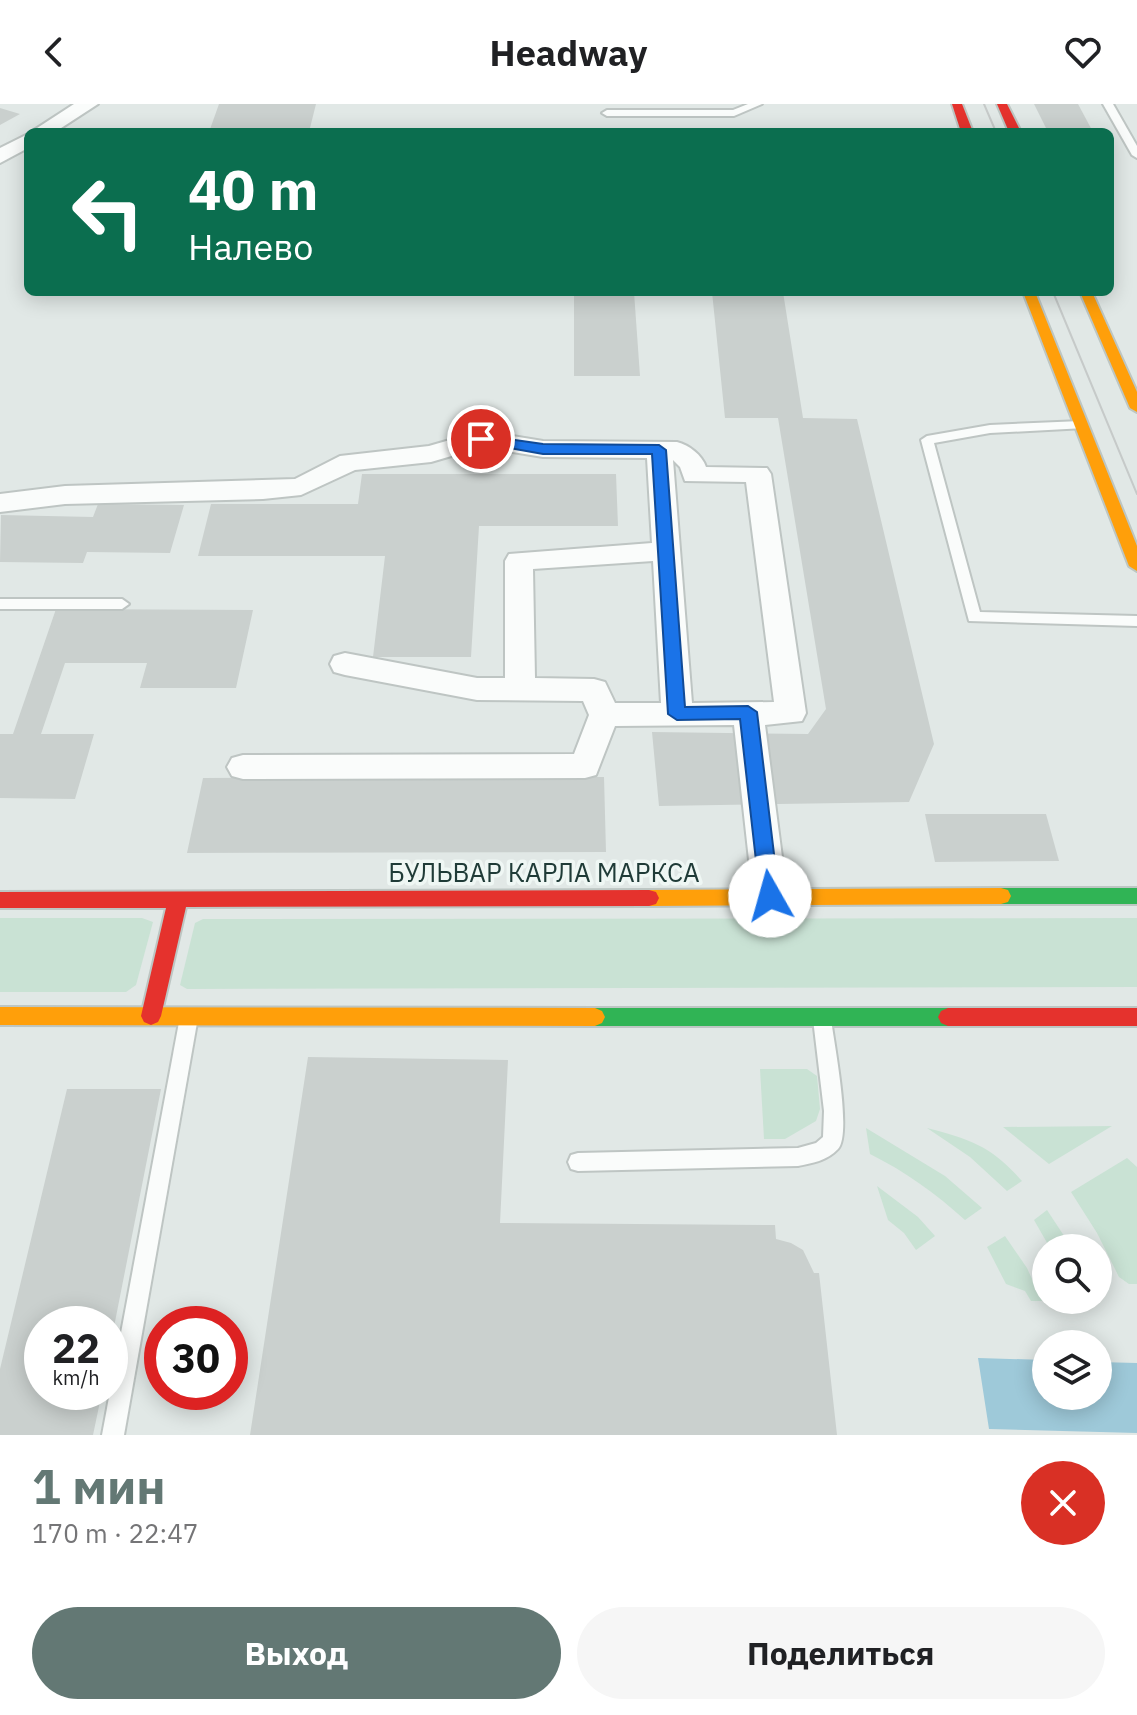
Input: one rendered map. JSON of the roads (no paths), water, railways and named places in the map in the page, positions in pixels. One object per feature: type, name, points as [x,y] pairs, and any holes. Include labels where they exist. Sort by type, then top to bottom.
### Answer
[{"type":"street","points":[[48,128],[88,104]]},
{"type":"street","points":[[957,104],[966,128]]},
{"type":"street","points":[[1002,104],[1013,128]]},
{"type":"street","points":[[0,157],[24,142]]},
{"type":"street","points":[[1031,296],[1137,566]]},
{"type":"street","points":[[1088,296],[1137,408]]},
{"type":"street","points":[[0,503],[65,495],[263,491],[301,487],[349,462],[431,454],[481,439],[660,463],[677,450],[693,464],[694,475],[758,474],[791,713],[604,715]]},
{"type":"street","points":[[660,463],[677,714]]},
{"type":"street","points":[[520,689],[519,561],[666,551]]},
{"type":"street","points":[[243,767],[585,766],[604,715],[594,690],[477,689],[345,664]]},
{"type":"street","points":[[748,712],[770,896]]},
{"type":"street","name":"БУЛЬВАР КАРЛА МАРКСА","points":[[0,900],[1137,896]]},
{"type":"street","points":[[151,1016],[178,900]]},
{"type":"street","points":[[0,1016],[1137,1017]]},
{"type":"lane","points":[[607,113],[734,113],[757,104]]},
{"type":"lane","points":[[1108,104],[1137,155]]},
{"type":"lane","points":[[1124,133],[1137,133]]},
{"type":"lane","points":[[1081,425],[990,429],[927,440],[974,617],[1137,621]]},
{"type":"lane","points":[[0,604],[122,604]]},
{"type":"lane","points":[[113,1435],[189,1016]]},
{"type":"lane","points":[[578,1162],[757,1160],[798,1157],[821,1151],[833,1141],[834,1111],[822,1017]]},
{"type":"water","points":[[978,1358],[1032,1360],[1032,1410],[1112,1410],[1112,1362],[1137,1363],[1137,1433],[989,1429]]},
{"type":"tram line","points":[[984,104],[994,128]]},
{"type":"tram line","points":[[1055,296],[1137,494]]}]
